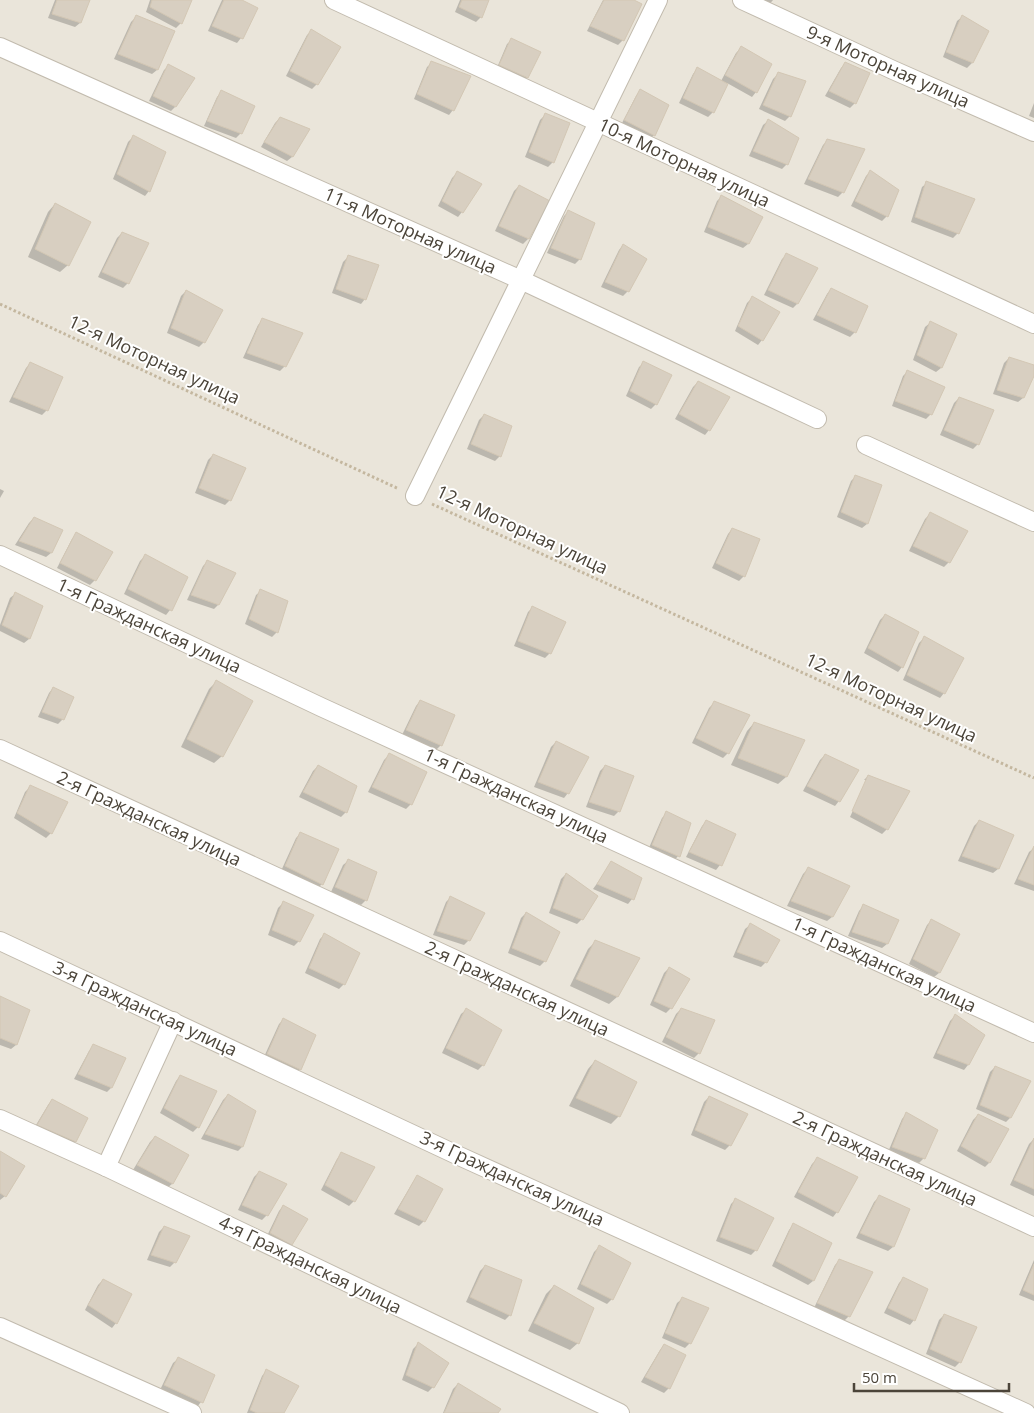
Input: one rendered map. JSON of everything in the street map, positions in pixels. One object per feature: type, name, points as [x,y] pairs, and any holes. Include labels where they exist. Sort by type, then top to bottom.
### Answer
[{"type":"street","name":"10-я Моторная улица","points":[[334,0],[1034,324]]},
{"type":"street","points":[[415,496],[658,0]]},
{"type":"street","name":"9-я Моторная улица","points":[[742,0],[884,66],[1034,132]]},
{"type":"street","name":"11-я Моторная улица","points":[[0,47],[521,280],[817,419]]},
{"type":"street","points":[[866,445],[1034,522]]},
{"type":"street","name":"1-я Гражданская улица","points":[[0,555],[321,707],[1034,1033]]},
{"type":"street","name":"2-я Гражданская улица","points":[[0,750],[1034,1228]]},
{"type":"street","name":"3-я Гражданская улица","points":[[0,941],[456,1155],[1026,1413]]},
{"type":"street","points":[[106,1167],[173,1021]]},
{"type":"street","name":"4-я Гражданская улица","points":[[0,1119],[106,1167],[620,1413]]},
{"type":"street","points":[[2,1331],[192,1413]]},
{"type":"path","name":"12-я Моторная улица","points":[[0,304],[415,496],[1034,778]]},
{"type":"shaded area","points":[[0,0],[1034,0],[1034,1413],[0,1413]]},
{"type":"building","points":[[57,0],[90,0],[81,23],[52,14]]},
{"type":"building","points":[[152,0],[192,0],[182,24],[150,7]]},
{"type":"building","points":[[224,0],[242,0],[258,8],[243,39],[212,26]]},
{"type":"building","points":[[462,0],[489,0],[482,18],[459,7]]},
{"type":"building","points":[[604,0],[634,0],[642,4],[624,41],[590,26]]},
{"type":"building","points":[[136,15],[175,31],[158,70],[118,54]]},
{"type":"building","points":[[962,15],[989,31],[973,63],[946,52]]},
{"type":"building","points":[[311,29],[341,47],[318,85],[290,71]]},
{"type":"building","points":[[511,38],[541,52],[528,78],[499,65]]},
{"type":"building","points":[[741,46],[772,64],[757,93],[725,75]]},
{"type":"building","points":[[431,61],[471,76],[454,111],[417,94]]},
{"type":"building","points":[[845,62],[870,73],[856,104],[829,91]]},
{"type":"building","points":[[168,64],[195,78],[176,107],[153,96]]},
{"type":"building","points":[[697,67],[728,84],[714,113],[683,98]]},
{"type":"building","points":[[778,72],[806,81],[791,117],[763,105]]},
{"type":"building","points":[[640,89],[669,105],[655,136],[624,120]]},
{"type":"building","points":[[221,90],[255,106],[242,134],[207,121]]},
{"type":"building","points":[[545,113],[570,123],[554,163],[529,152]]},
{"type":"building","points":[[280,117],[310,129],[293,157],[264,142]]},
{"type":"building","points":[[768,119],[799,138],[788,165],[753,151]]},
{"type":"building","points":[[133,135],[166,152],[150,192],[117,174]]},
{"type":"building","points":[[827,139],[865,149],[844,193],[808,179]]},
{"type":"building","points":[[870,170],[899,190],[888,217],[855,201]]},
{"type":"building","points":[[457,171],[482,184],[463,213],[442,201]]},
{"type":"building","points":[[926,181],[975,199],[959,234],[915,217]]},
{"type":"building","points":[[519,185],[550,201],[529,239],[499,226]]},
{"type":"building","points":[[721,195],[763,217],[749,244],[708,227]]},
{"type":"building","points":[[55,203],[91,222],[69,266],[35,249]]},
{"type":"building","points":[[568,210],[595,223],[581,260],[551,248]]},
{"type":"building","points":[[122,232],[149,243],[129,284],[102,272]]},
{"type":"building","points":[[623,244],[647,259],[629,292],[605,282]]},
{"type":"building","points":[[786,253],[818,268],[798,304],[768,290]]},
{"type":"building","points":[[348,255],[379,265],[366,300],[336,289]]},
{"type":"building","points":[[831,288],[868,306],[856,333],[817,315]]},
{"type":"building","points":[[186,290],[223,310],[205,343],[171,328]]},
{"type":"building","points":[[752,296],[780,312],[763,341],[738,326]]},
{"type":"building","points":[[262,318],[303,333],[286,367],[247,353]]},
{"type":"building","points":[[930,321],[957,334],[942,368],[917,355]]},
{"type":"building","points":[[1009,357],[1034,365],[1034,376],[1024,398],[997,390]]},
{"type":"building","points":[[643,361],[672,375],[657,405],[630,391]]},
{"type":"building","points":[[30,362],[63,377],[48,411],[13,397]]},
{"type":"building","points":[[907,370],[945,387],[932,415],[895,401]]},
{"type":"building","points":[[698,381],[730,397],[710,431],[679,414]]},
{"type":"building","points":[[959,397],[994,410],[979,445],[944,430]]},
{"type":"building","points":[[484,414],[512,426],[501,457],[471,444]]},
{"type":"building","points":[[213,454],[246,468],[231,501],[199,488]]},
{"type":"building","points":[[855,475],[882,485],[868,524],[841,512]]},
{"type":"building","points":[[930,512],[968,531],[950,563],[913,546]]},
{"type":"building","points":[[34,517],[63,530],[52,553],[19,541]]},
{"type":"building","points":[[732,528],[760,539],[745,577],[716,563]]},
{"type":"building","points":[[76,532],[113,552],[96,581],[60,563]]},
{"type":"building","points":[[145,554],[188,577],[172,611],[128,589]]},
{"type":"building","points":[[207,560],[236,573],[219,605],[191,595]]},
{"type":"building","points":[[260,589],[288,601],[278,633],[249,619]]},
{"type":"building","points":[[15,592],[43,606],[30,639],[2,625]]},
{"type":"building","points":[[532,606],[566,622],[551,654],[518,641]]},
{"type":"building","points":[[885,614],[919,632],[903,668],[868,648]]},
{"type":"building","points":[[924,636],[964,658],[945,694],[907,675]]},
{"type":"building","points":[[216,680],[253,701],[223,757],[187,739]]},
{"type":"building","points":[[53,687],[74,697],[64,720],[42,712]]},
{"type":"building","points":[[420,700],[455,715],[442,746],[406,730]]},
{"type":"building","points":[[714,701],[750,715],[729,754],[696,738]]},
{"type":"building","points":[[754,722],[805,740],[787,777],[738,758]]},
{"type":"building","points":[[556,741],[589,757],[569,794],[538,782]]},
{"type":"building","points":[[389,753],[427,772],[412,805],[372,787]]},
{"type":"building","points":[[825,754],[859,770],[840,802],[807,786]]},
{"type":"building","points":[[318,765],[357,786],[347,813],[303,792]]},
{"type":"building","points":[[605,765],[634,776],[620,812],[589,802]]},
{"type":"building","points":[[868,775],[910,791],[888,830],[852,811]]},
{"type":"building","points":[[30,785],[68,802],[52,834],[17,813]]},
{"type":"building","points":[[666,811],[691,823],[680,857],[652,845]]},
{"type":"building","points":[[706,820],[736,834],[722,866],[689,852]]},
{"type":"building","points":[[979,820],[1014,835],[999,869],[962,856]]},
{"type":"building","points":[[300,832],[339,849],[323,885],[285,866]]},
{"type":"building","points":[[1034,846],[1034,885],[1018,879]]},
{"type":"building","points":[[348,859],[377,872],[367,901],[335,887]]},
{"type":"building","points":[[611,861],[642,878],[634,900],[597,884]]},
{"type":"building","points":[[808,867],[850,886],[833,917],[791,901]]},
{"type":"building","points":[[566,873],[598,896],[583,920],[553,908]]},
{"type":"building","points":[[450,896],[485,913],[470,941],[437,931]]},
{"type":"building","points":[[283,901],[314,915],[300,942],[272,930]]},
{"type":"building","points":[[863,904],[899,920],[888,944],[852,932]]},
{"type":"building","points":[[526,912],[560,932],[546,962],[512,948]]},
{"type":"building","points":[[931,919],[960,934],[940,973],[913,959]]},
{"type":"building","points":[[750,923],[780,940],[767,963],[737,952]]},
{"type":"building","points":[[324,933],[360,953],[345,985],[309,968]]},
{"type":"building","points":[[595,940],[640,958],[618,997],[576,979]]},
{"type":"building","points":[[669,967],[690,979],[672,1009],[654,1001]]},
{"type":"building","points":[[0,996],[30,1010],[17,1045],[0,1038]]},
{"type":"building","points":[[466,1008],[502,1030],[484,1066],[446,1048]]},
{"type":"building","points":[[681,1008],[715,1020],[700,1054],[666,1037]]},
{"type":"building","points":[[955,1014],[985,1035],[969,1065],[937,1053]]},
{"type":"building","points":[[283,1018],[316,1035],[301,1070],[267,1054]]},
{"type":"building","points":[[93,1044],[126,1058],[112,1088],[78,1074]]},
{"type":"building","points":[[595,1060],[637,1082],[620,1117],[576,1098]]},
{"type":"building","points":[[995,1066],[1031,1081],[1011,1118],[980,1105]]},
{"type":"building","points":[[180,1075],[217,1091],[199,1128],[164,1108]]},
{"type":"building","points":[[228,1094],[256,1111],[243,1147],[205,1134]]},
{"type":"building","points":[[709,1096],[748,1114],[731,1146],[695,1130]]},
{"type":"building","points":[[52,1099],[88,1118],[76,1142],[37,1125]]},
{"type":"building","points":[[906,1112],[938,1130],[925,1159],[892,1147]]},
{"type":"building","points":[[978,1114],[1009,1129],[990,1163],[961,1146]]},
{"type":"building","points":[[155,1136],[189,1155],[173,1184],[137,1165]]},
{"type":"building","points":[[1034,1138],[1034,1189],[1014,1180]]},
{"type":"building","points":[[0,1151],[25,1166],[6,1197],[0,1193]]},
{"type":"building","points":[[341,1152],[375,1167],[355,1202],[325,1185]]},
{"type":"building","points":[[817,1157],[858,1177],[838,1213],[798,1192]]},
{"type":"building","points":[[259,1171],[287,1184],[268,1216],[242,1205]]},
{"type":"building","points":[[417,1175],[443,1189],[425,1222],[398,1209]]},
{"type":"building","points":[[879,1195],[910,1209],[894,1247],[860,1233]]},
{"type":"building","points":[[735,1198],[774,1218],[757,1251],[720,1237]]},
{"type":"building","points":[[283,1205],[308,1219],[292,1245],[270,1233]]},
{"type":"building","points":[[793,1223],[832,1243],[814,1281],[776,1261]]},
{"type":"building","points":[[164,1226],[190,1236],[176,1263],[151,1255]]},
{"type":"building","points":[[599,1245],[631,1263],[613,1300],[581,1284]]},
{"type":"building","points":[[839,1259],[873,1272],[850,1317],[817,1303]]},
{"type":"building","points":[[1034,1264],[1034,1295],[1023,1290]]},
{"type":"building","points":[[485,1265],[522,1280],[511,1316],[470,1297]]},
{"type":"building","points":[[903,1277],[928,1289],[915,1321],[888,1308]]},
{"type":"building","points":[[103,1279],[132,1294],[117,1324],[88,1305]]},
{"type":"building","points":[[554,1285],[594,1308],[579,1344],[534,1323]]},
{"type":"building","points":[[682,1297],[709,1308],[691,1344],[665,1333]]},
{"type":"building","points":[[944,1314],[977,1327],[961,1363],[930,1349]]},
{"type":"building","points":[[418,1342],[449,1363],[434,1388],[406,1375]]},
{"type":"building","points":[[664,1344],[686,1355],[670,1389],[645,1377]]},
{"type":"building","points":[[178,1357],[215,1375],[203,1403],[164,1385]]},
{"type":"building","points":[[266,1369],[299,1386],[284,1413],[257,1413],[250,1410]]},
{"type":"building","points":[[458,1383],[501,1409],[498,1413],[444,1413]]}]
